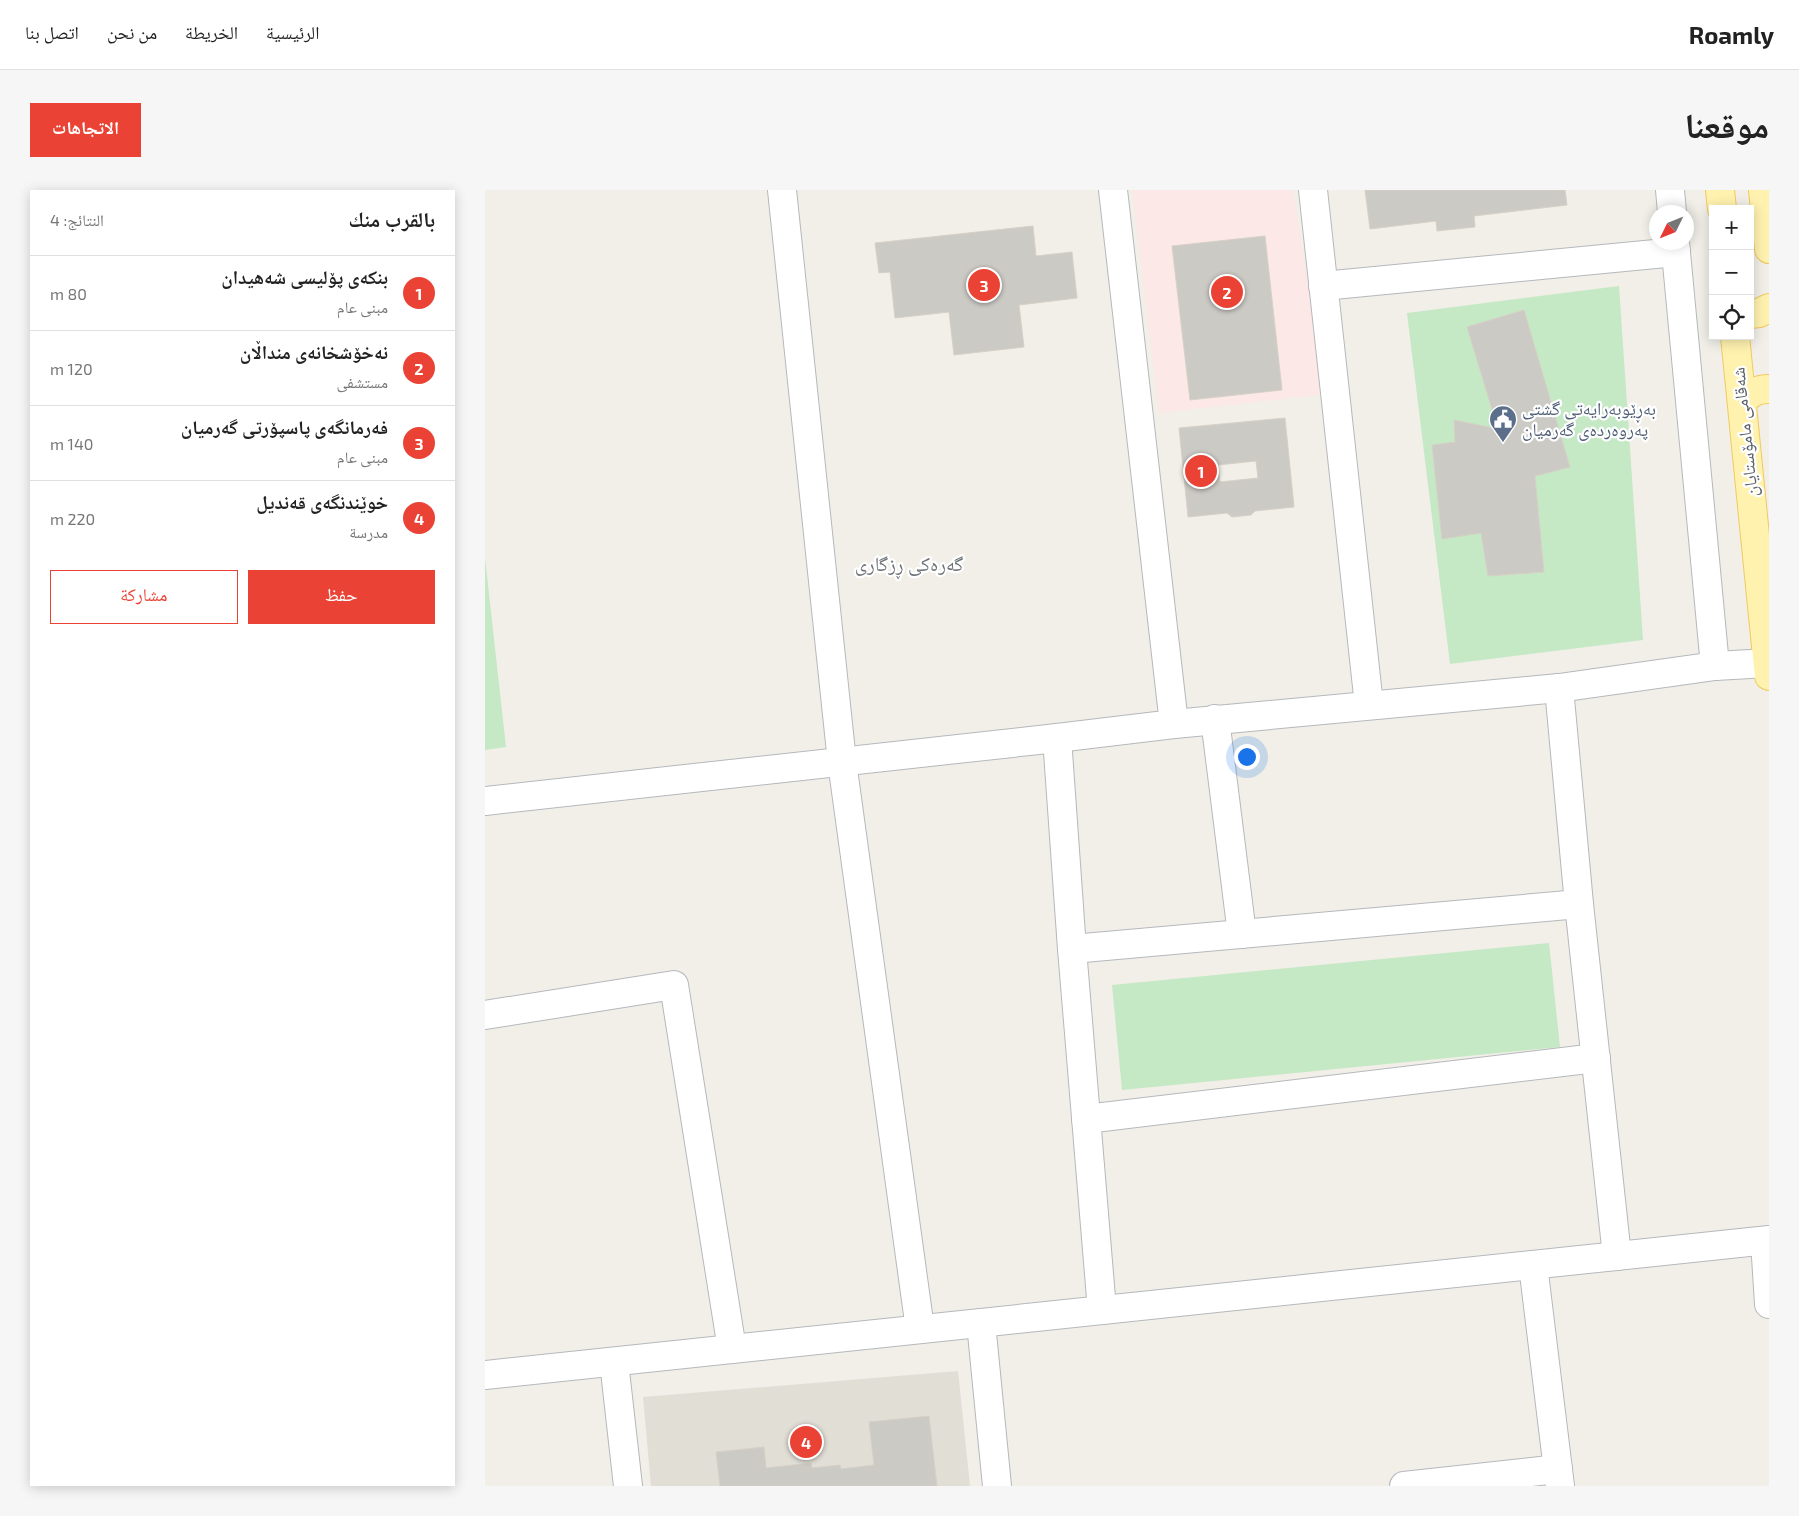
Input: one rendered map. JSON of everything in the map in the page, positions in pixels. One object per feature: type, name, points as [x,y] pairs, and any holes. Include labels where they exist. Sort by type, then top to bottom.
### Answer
[{"type":"main road","points":[[1720,190],[1722,205]]},
{"type":"main road","points":[[1763,190],[1769,249]]},
{"type":"main road","points":[[1754,314],[1769,308]]},
{"type":"main road","name":"شەقامی مامۆستایان","points":[[1735,340],[1768,670]]},
{"type":"main road","points":[[1743,402],[1749,394],[1757,390],[1769,389]]},
{"type":"street","points":[[783,190],[843,762],[920,1329]]},
{"type":"street","points":[[1113,190],[1174,724]]},
{"type":"street","points":[[1313,190],[1369,706]]},
{"type":"street","points":[[1670,190],[1671,205]]},
{"type":"street","points":[[1323,286],[1649,250]]},
{"type":"street","points":[[1675,250],[1715,666]]},
{"type":"street","points":[[485,801],[1174,724],[1559,688],[1715,666],[1768,670]]},
{"type":"street","points":[[1559,688],[1579,904],[1617,1256]]},
{"type":"street","points":[[1215,720],[1241,934]]},
{"type":"street","points":[[1057,738],[1072,949],[1102,1310]]},
{"type":"street","points":[[1072,949],[1579,904]]},
{"type":"street","points":[[485,1015],[674,986],[732,1349]]},
{"type":"street","points":[[1086,1119],[1596,1058]]},
{"type":"street","points":[[485,1375],[1767,1240],[1769,1304]]},
{"type":"street","points":[[1404,1486],[1559,1478],[1533,1265]]},
{"type":"street","points":[[981,1323],[997,1486]]},
{"type":"street","points":[[614,1362],[628,1486]]},
{"type":"shaded area","points":[[1132,190],[1293,190],[1326,394],[1159,413]]},
{"type":"shaded area","points":[[958,1371],[970,1486],[651,1486],[643,1397]]},
{"type":"green space","points":[[1619,286],[1643,640],[1450,664],[1407,313]]},
{"type":"green space","points":[[485,558],[506,747],[485,750]]},
{"type":"green space","points":[[1549,943],[1560,1047],[1122,1090],[1112,985]]},
{"type":"building","points":[[1365,190],[1565,190],[1567,205],[1474,216],[1475,227],[1437,231],[1436,221],[1370,229]]},
{"type":"building","points":[[1033,226],[1036,256],[1072,252],[1077,298],[1019,305],[1024,347],[954,355],[949,312],[895,318],[890,272],[879,273],[875,243]]},
{"type":"building","points":[[1265,236],[1282,390],[1190,400],[1172,246]]},
{"type":"building","name":"بەڕێوبەرایەتی گشتی پەروەردەی گەرمیان","points":[[1524,310],[1570,467],[1535,476],[1544,572],[1488,576],[1481,533],[1442,539],[1432,445],[1455,442],[1454,420],[1498,429],[1467,327]]},
{"type":"building","points":[[1285,418],[1294,507],[1255,511],[1251,515],[1232,517],[1227,513],[1188,517],[1179,428]],"holes":[[[1256,461],[1258,478],[1220,482],[1218,465]]]},
{"type":"building","points":[[929,1416],[937,1486],[720,1486],[716,1452],[764,1447],[766,1468],[811,1463],[812,1468],[840,1465],[841,1469],[874,1465],[869,1422]]},
{"type":"place","name":"فەرمانگەی پاسپۆرتی گەرمیان","points":[[984,285]]},
{"type":"place","name":"نەخۆشخانەی منداڵان","points":[[1227,292]]},
{"type":"place","name":"بەڕێوبەرایەتی گشتی پەروەردەی گەرمیان","points":[[1503,443]]},
{"type":"place","name":"بنکەی پۆلیسی شەهیدان","points":[[1201,471]]},
{"type":"place","name":"خوێندنگەی قەندیل","points":[[806,1442]]},
{"type":"district","name":"گەرەکی ڕزگاری","points":[[909,564]]}]
